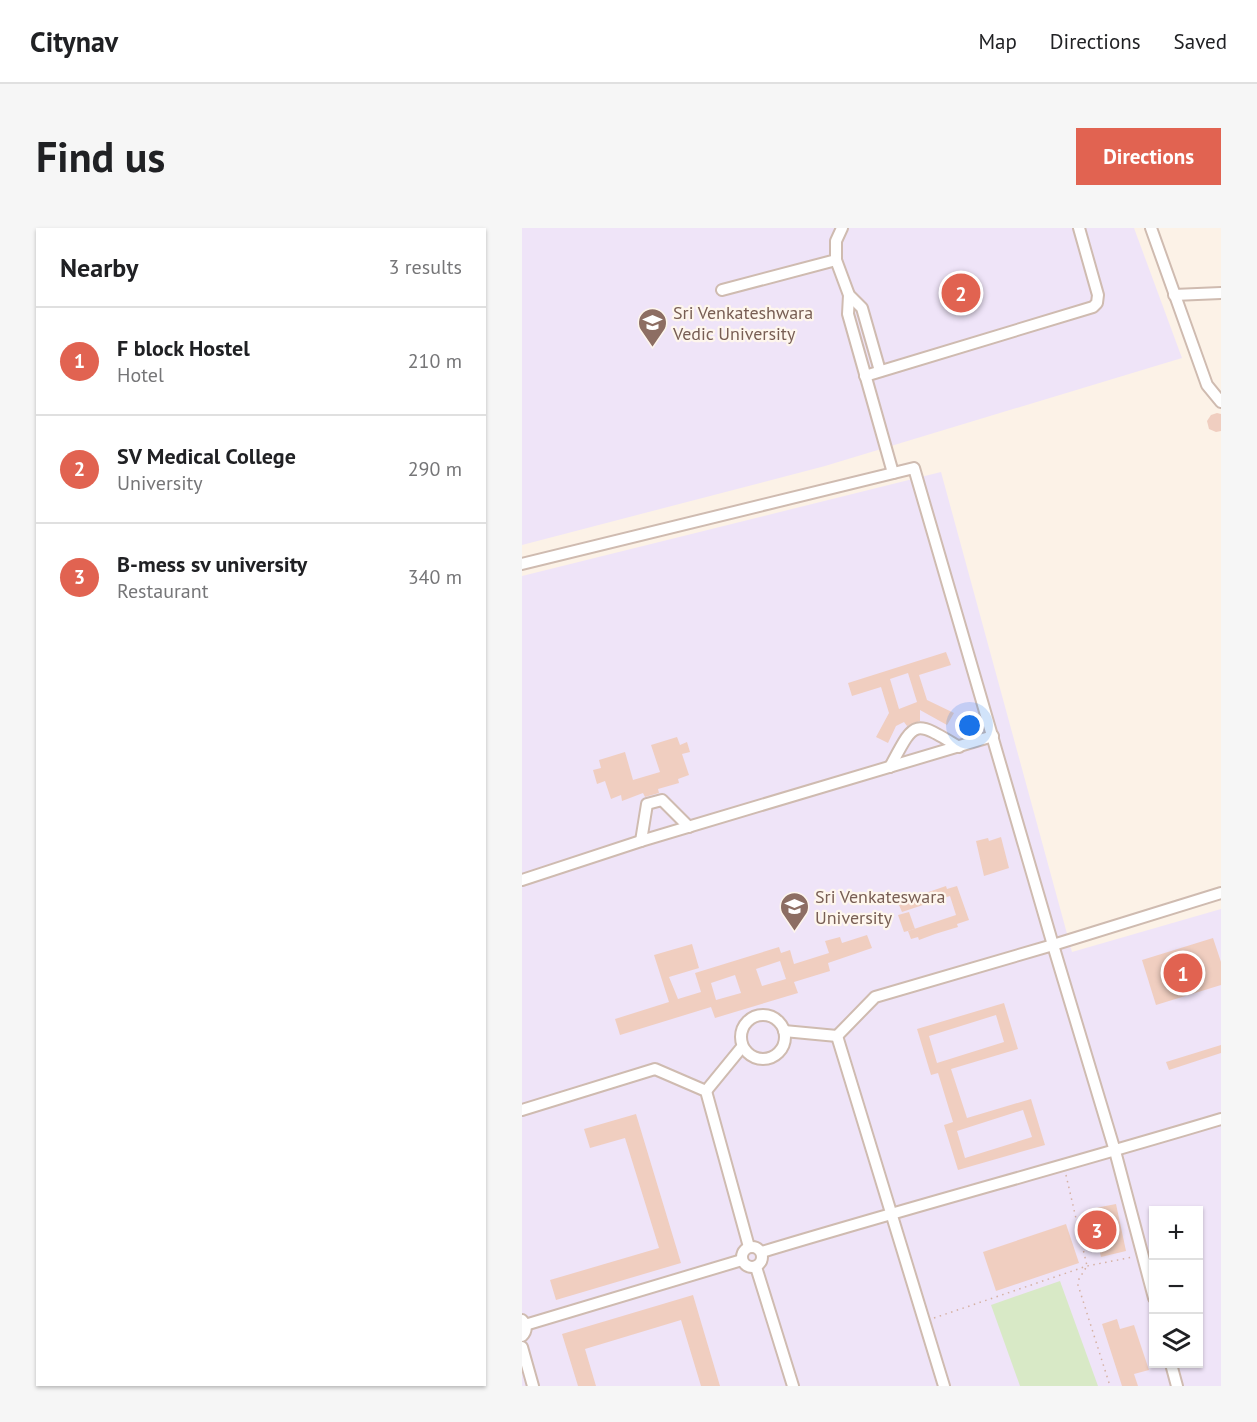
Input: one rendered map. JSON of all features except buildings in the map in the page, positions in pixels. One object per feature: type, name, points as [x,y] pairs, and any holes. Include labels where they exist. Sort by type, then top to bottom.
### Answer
[{"type":"street","points":[[842,228],[836,241],[836,261],[849,295],[848,314],[893,473]]},
{"type":"street","points":[[865,376],[1093,307],[1097,303],[1098,295],[1079,228]]},
{"type":"street","points":[[1151,228],[1207,385],[1221,402]]},
{"type":"street","points":[[722,290],[836,261]]},
{"type":"street","points":[[1174,295],[1221,293]]},
{"type":"street","points":[[849,295],[862,308],[880,371]]},
{"type":"street","points":[[522,564],[914,468],[1115,1151],[1149,1280]]},
{"type":"street","points":[[890,767],[908,734],[916,729],[927,728],[959,747]]},
{"type":"street","points":[[522,880],[689,827],[993,736]]},
{"type":"street","points":[[641,842],[647,804],[662,800],[689,827]]},
{"type":"street","points":[[837,1036],[875,997],[1053,945],[1221,892]]},
{"type":"street","points":[[754,1016],[769,1016],[776,1019],[784,1030],[784,1045],[775,1056],[760,1060],[753,1058],[742,1047],[740,1033],[743,1026],[754,1016]]},
{"type":"street","points":[[784,1030],[837,1036]]},
{"type":"street","points":[[837,1036],[944,1386]]},
{"type":"street","points":[[706,1091],[742,1047]]},
{"type":"street","points":[[522,1110],[655,1069],[706,1091]]},
{"type":"street","points":[[706,1091],[749,1247]]},
{"type":"street","points":[[762,1252],[762,1261],[756,1267],[747,1267],[742,1260],[743,1252],[749,1247],[762,1252],[1221,1119]]},
{"type":"street","points":[[522,1336],[526,1331],[524,1322],[742,1260]]},
{"type":"street","points":[[756,1267],[793,1386]]},
{"type":"street","points":[[522,1347],[533,1386]]},
{"type":"street","points":[[1172,1368],[1177,1386]]},
{"type":"path","points":[[1064,1165],[1087,1266],[1078,1285],[1110,1386]]},
{"type":"path","points":[[924,1321],[1087,1266],[1142,1255]]},
{"type":"shaded area","points":[[522,228],[1134,228],[1182,358],[825,466],[522,545]]},
{"type":"shaded area","name":"Sri Venkateswara University","points":[[941,472],[1072,952],[1221,909],[1221,1386],[522,1386],[522,576]]},
{"type":"green space","points":[[1060,1281],[1098,1386],[1020,1386],[991,1305]]},
{"type":"place","name":"SV Medical College","points":[[961,293]]},
{"type":"place","name":"Sri Venkateshwara Vedic University","points":[[652,348]]},
{"type":"place","name":"Sri Venkateswara University","points":[[794,932]]},
{"type":"place","name":"F block Hostel","points":[[1183,973]]},
{"type":"place","name":"B-mess sv university","points":[[1097,1230]]}]
